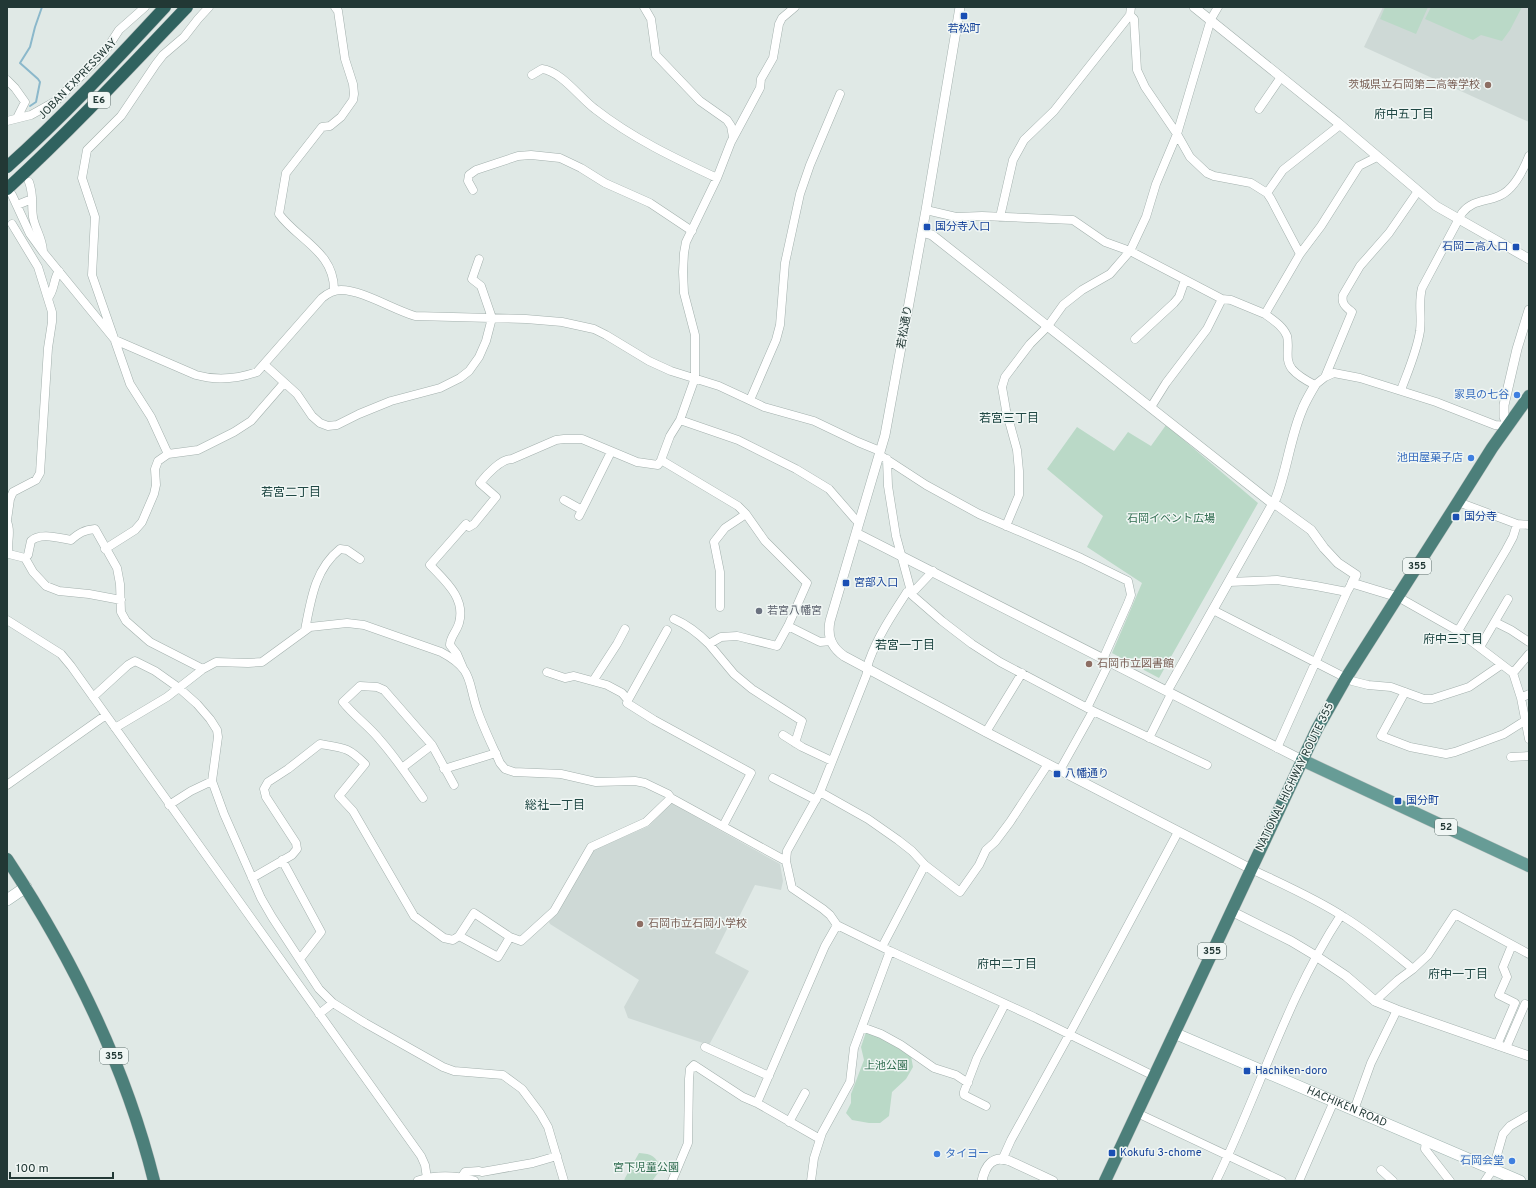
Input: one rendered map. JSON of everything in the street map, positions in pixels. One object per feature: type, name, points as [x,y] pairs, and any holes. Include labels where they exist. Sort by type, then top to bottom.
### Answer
[{"type":"highway","name":"JOBAN EXPRESSWAY","points":[[7,167],[30,147],[165,7]]},
{"type":"highway","name":"E6","points":[[10,192],[187,7]]},
{"type":"highway","name":"NATIONAL HIGHWAY ROUTE 355","points":[[1105,1181],[1302,760],[1328,708],[1458,502],[1529,396]]},
{"type":"highway","name":"355","points":[[7,860],[26,887],[56,938],[102,1027],[127,1091],[154,1181]]},
{"type":"main road","name":"52","points":[[1302,760],[1529,866]]},
{"type":"main road","points":[[7,900],[26,887]]},
{"type":"main road","name":"HACHIKEN ROAD","points":[[1174,1033],[1520,1181]]},
{"type":"street","points":[[7,121],[31,115],[56,101],[104,53],[119,30],[145,7]]},
{"type":"street","points":[[168,454],[151,417],[130,384],[92,275],[95,217],[82,180],[86,153],[121,116],[163,55],[184,37],[209,7]]},
{"type":"street","points":[[334,291],[333,277],[325,261],[314,247],[285,222],[279,214],[286,173],[322,127],[326,128],[335,123],[353,100],[353,84],[345,59],[338,11],[336,7]]},
{"type":"street","points":[[644,7],[651,20],[656,55],[700,101],[727,120],[731,126],[734,137]]},
{"type":"street","points":[[463,668],[457,654],[450,645],[450,641],[456,633],[460,615],[456,596],[451,588],[430,565],[466,524],[469,527],[474,524],[496,496],[480,483],[486,476],[507,459],[512,459],[528,453],[556,440],[564,439],[582,439],[637,462],[649,465],[658,465],[661,460],[670,436],[680,420],[695,378],[695,335],[684,293],[683,272],[686,242],[734,137],[760,88],[761,79],[773,58],[779,24],[782,18],[795,7]]},
{"type":"street","name":"若松通り","points":[[831,641],[828,634],[830,621],[859,522],[882,455],[926,210],[960,7]]},
{"type":"street","points":[[1194,7],[1281,76],[1436,206],[1458,220],[1529,259]]},
{"type":"street","points":[[1006,526],[1019,495],[1019,471],[1017,450],[1006,410],[1002,387],[1005,377],[1014,363],[1048,326],[1063,305],[1082,290],[1110,274],[1130,252],[1146,217],[1156,184],[1177,134],[1211,19],[1218,7]]},
{"type":"street","points":[[1000,217],[1013,160],[1024,140],[1054,111],[1131,11]]},
{"type":"street","points":[[1131,11],[1134,20],[1137,70],[1145,88],[1177,134],[1190,157],[1207,173],[1214,176],[1251,183],[1267,193],[1300,254]]},
{"type":"street","points":[[532,74],[542,69],[553,72],[594,109],[623,130],[652,147],[716,178]]},
{"type":"street","points":[[1259,109],[1281,76]]},
{"type":"street","points":[[7,80],[25,102],[18,118]]},
{"type":"street","points":[[750,400],[776,340],[780,325],[785,263],[800,194],[810,165],[840,94]]},
{"type":"street","points":[[1267,193],[1283,170],[1340,125]]},
{"type":"street","points":[[473,190],[468,181],[469,175],[476,170],[518,156],[532,155],[560,158],[581,168],[605,183],[650,203],[692,231]]},
{"type":"street","points":[[1401,390],[1418,341],[1420,330],[1419,298],[1422,288],[1458,220],[1465,209],[1475,202],[1505,193],[1526,172],[1529,156]]},
{"type":"street","points":[[1266,314],[1300,254],[1321,226],[1359,166],[1377,157]]},
{"type":"street","points":[[29,182],[32,191],[33,217],[42,240],[43,252]]},
{"type":"street","points":[[1325,377],[1352,312],[1343,305],[1343,295],[1360,266],[1389,233],[1418,191]]},
{"type":"street","points":[[10,192],[30,234],[115,340],[196,375],[209,379],[243,376],[257,372],[322,298],[334,291],[353,291],[415,316],[526,318],[562,322],[594,330],[606,335],[649,361],[671,371],[695,378],[764,406],[814,421],[882,455],[932,488],[1006,526],[1081,558],[1128,581],[1130,595],[1128,603],[1106,661],[1090,710],[1060,770]]},
{"type":"street","points":[[17,204],[32,199]]},
{"type":"street","points":[[926,210],[956,217],[1033,219],[1056,218],[1073,220],[1105,242],[1130,252],[1222,299],[1231,300],[1266,314],[1277,322],[1287,337],[1288,361],[1291,368],[1301,377],[1315,385]]},
{"type":"street","points":[[12,224],[38,267],[51,306],[52,322],[48,348],[40,474],[36,480],[12,492],[7,521],[9,525],[9,554],[25,558],[33,572],[46,586],[59,591],[89,594],[121,600]]},
{"type":"street","points":[[922,232],[932,236],[1273,504],[1311,530],[1324,548],[1338,563],[1356,575],[1277,748]]},
{"type":"street","points":[[264,364],[297,394],[312,416],[320,423],[328,426],[336,425],[375,407],[425,391],[440,388],[460,378],[469,371],[479,357],[486,341],[492,318],[481,286],[472,279],[479,259]]},
{"type":"street","points":[[48,298],[52,292],[56,276],[59,271]]},
{"type":"street","points":[[1135,339],[1174,303],[1179,297],[1185,280]]},
{"type":"street","points":[[1151,407],[1166,383],[1207,329],[1222,299]]},
{"type":"street","points":[[1149,738],[1169,693],[1213,610],[1273,504],[1283,481],[1296,428],[1302,411],[1315,385],[1325,377],[1334,373],[1360,378],[1436,402],[1495,425],[1508,426],[1504,417],[1504,405],[1517,348],[1529,310]]},
{"type":"street","points":[[106,549],[139,527],[154,494],[156,485],[155,469],[158,461],[168,454],[198,450],[234,432],[251,420],[284,383]]},
{"type":"street","points":[[680,420],[738,440],[803,472],[829,489],[859,522]]},
{"type":"street","points":[[564,500],[580,513],[612,452]]},
{"type":"street","points":[[882,455],[896,536],[912,595],[972,644],[1000,662],[1090,710],[1207,765]]},
{"type":"street","points":[[661,460],[733,503],[746,514],[765,540],[807,583],[788,626],[777,646],[737,636],[721,637],[708,644]]},
{"type":"street","points":[[1458,502],[1517,524],[1529,525]]},
{"type":"street","points":[[720,607],[720,572],[714,542],[725,528],[746,514]]},
{"type":"street","points":[[1458,631],[1506,550],[1513,537],[1517,524]]},
{"type":"street","points":[[25,558],[28,555],[31,541],[37,537],[52,537],[71,540],[79,533],[87,529],[95,529],[116,568],[122,615],[126,621],[150,642],[202,669]]},
{"type":"street","points":[[856,533],[1302,760]]},
{"type":"street","points":[[305,630],[311,600],[319,574],[331,556],[340,549],[347,550],[360,559]]},
{"type":"street","points":[[932,571],[915,590],[910,590],[907,592],[879,635],[868,664],[868,669],[820,792],[787,851],[786,861],[792,888],[826,912],[837,924],[890,951],[1005,1004],[1154,1076]]},
{"type":"street","points":[[1229,582],[1277,580],[1347,592]]},
{"type":"street","points":[[1352,583],[1398,596],[1458,631],[1513,673],[1521,698],[1529,739]]},
{"type":"street","points":[[1480,647],[1508,599]]},
{"type":"street","points":[[1213,610],[1346,678],[1368,685],[1391,687],[1424,699],[1432,699],[1469,687],[1501,665]]},
{"type":"street","points":[[674,619],[685,623],[696,631],[734,674],[752,689],[802,721],[795,743]]},
{"type":"street","points":[[7,620],[61,654],[93,697],[421,1156],[425,1165],[423,1180],[462,1178],[474,1181]]},
{"type":"street","points":[[1495,622],[1511,630],[1529,642]]},
{"type":"street","points":[[115,728],[167,697],[202,669],[216,662],[262,662],[310,627],[347,623],[364,625],[441,652],[450,656],[463,668],[469,676],[478,712],[500,764],[505,769],[514,772],[561,774],[596,782],[635,781],[645,783],[786,861]]},
{"type":"street","points":[[788,626],[820,642],[831,641],[833,647],[838,652],[868,669],[1178,832],[1301,893],[1341,915],[1372,936],[1413,969]]},
{"type":"street","points":[[593,681],[625,629]]},
{"type":"street","points":[[628,700],[667,630]]},
{"type":"street","points":[[1513,673],[1529,654]]},
{"type":"street","points":[[93,697],[128,665],[135,661],[155,671],[179,688],[197,704],[217,730],[218,737],[212,780],[224,814],[261,898],[272,917],[320,988],[334,1003],[365,1023],[443,1067],[454,1071],[503,1075],[522,1089],[540,1113],[548,1127],[564,1181]]},
{"type":"street","points":[[547,672],[565,678],[574,676],[607,685],[622,693],[628,700],[627,703],[654,720],[751,773],[723,826]]},
{"type":"street","points":[[986,732],[1022,673]]},
{"type":"street","points":[[423,798],[380,739],[360,717],[352,714],[343,702],[360,686],[377,687],[384,690],[432,745],[454,785]]},
{"type":"street","points":[[1405,692],[1381,736],[1425,751],[1446,754],[1455,752],[1504,734],[1526,720]]},
{"type":"street","points":[[1521,698],[1529,694]]},
{"type":"street","points":[[7,785],[106,715]]},
{"type":"street","points":[[783,735],[802,747],[832,761]]},
{"type":"street","points":[[252,878],[292,855],[297,849],[296,843],[266,797],[264,789],[268,782],[288,769],[320,744],[344,748],[352,752],[365,764],[339,796],[353,812],[414,916],[444,938],[453,940],[459,936],[474,913],[510,937],[521,941],[554,911],[591,848],[646,822],[671,798]]},
{"type":"street","points":[[402,768],[432,745]]},
{"type":"street","points":[[444,769],[496,753]]},
{"type":"street","points":[[1511,757],[1529,756]]},
{"type":"street","points":[[820,792],[868,819],[898,840],[912,851],[925,865],[960,892],[979,865],[986,850],[995,842],[1010,822],[1048,764]]},
{"type":"street","points":[[773,778],[816,800]]},
{"type":"street","points":[[169,805],[212,780]]},
{"type":"street","points":[[1002,1160],[1011,1140],[1178,832]]},
{"type":"street","points":[[282,860],[321,932],[300,959]]},
{"type":"street","points":[[882,947],[925,865]]},
{"type":"street","points":[[1231,911],[1316,956],[1346,976],[1375,1001],[1529,1056]]},
{"type":"street","points":[[1375,1001],[1428,955],[1455,914],[1529,954]]},
{"type":"street","points":[[1216,1181],[1288,1014],[1316,956],[1341,915]]},
{"type":"street","points":[[757,1103],[819,958],[837,924]]},
{"type":"street","points":[[459,936],[498,957],[510,937]]},
{"type":"street","points":[[1497,1045],[1515,1003],[1499,995],[1507,977],[1502,967],[1512,945]]},
{"type":"street","points":[[811,1181],[814,1158],[824,1127],[850,1082],[854,1048],[890,951]]},
{"type":"street","points":[[320,1014],[334,1003]]},
{"type":"street","points":[[986,1106],[964,1095],[977,1058],[1005,1004]]},
{"type":"street","points":[[1506,1048],[1525,1004]]},
{"type":"street","points":[[1354,1110],[1371,1063],[1397,1010]]},
{"type":"street","points":[[862,1027],[881,1034],[934,1068],[956,1075],[968,1083]]},
{"type":"street","points":[[705,1047],[769,1076]]},
{"type":"street","points":[[672,1181],[688,1143],[689,1079],[690,1069],[694,1065],[738,1094],[757,1103],[820,1139]]},
{"type":"street","points":[[789,1122],[805,1093]]},
{"type":"street","points":[[1299,1181],[1334,1101]]},
{"type":"street","points":[[1137,1114],[1282,1181]]},
{"type":"street","points":[[1485,1181],[1493,1169],[1503,1134],[1510,1126],[1529,1115]]},
{"type":"street","points":[[1426,1140],[1425,1149],[1450,1181]]},
{"type":"street","points":[[462,1178],[465,1172],[482,1172],[557,1156]]},
{"type":"street","points":[[982,1181],[984,1172],[988,1165],[1002,1160],[1010,1161],[1053,1181]]},
{"type":"street","points":[[1381,1170],[1393,1181]]},
{"type":"shaded area","name":"茨城県立石岡第二高等学校","points":[[1383,7],[1529,7],[1529,122],[1364,47]]},
{"type":"shaded area","name":"石岡市立石岡小学校","points":[[671,803],[780,864],[783,881],[781,890],[755,885],[736,923],[731,921],[715,953],[749,971],[709,1045],[628,1018],[624,1007],[639,980],[549,922],[558,912],[594,850],[649,826]]},
{"type":"green space","points":[[1385,7],[1428,7],[1416,34],[1380,19]]},
{"type":"green space","points":[[1431,7],[1522,7],[1510,30],[1502,41],[1481,35],[1473,40],[1425,19]]},
{"type":"green space","name":"石岡イベント広場","points":[[1166,425],[1258,503],[1159,678],[1112,653],[1142,583],[1087,547],[1103,516],[1047,469],[1077,427],[1114,451],[1128,432],[1151,446]]},
{"type":"green space","name":"上池公園","points":[[866,1032],[884,1039],[911,1056],[913,1067],[906,1079],[892,1092],[889,1116],[880,1123],[852,1120],[846,1113],[851,1103],[851,1094],[864,1060],[861,1047]]},
{"type":"green space","name":"宮下児童公園","points":[[639,1153],[653,1156],[661,1169],[652,1181],[624,1181],[625,1178]]},
{"type":"waterway","points":[[30,106],[36,102],[40,82],[20,63],[30,47],[42,7]]},
{"type":"place","name":"若松町","points":[[964,16]]},
{"type":"place","name":"茨城県立石岡第二高等学校","points":[[1488,85]]},
{"type":"place","name":"国分寺入口","points":[[927,227]]},
{"type":"place","name":"石岡二高入口","points":[[1516,247]]},
{"type":"place","name":"家具の七谷","points":[[1517,395]]},
{"type":"place","name":"池田屋菓子店","points":[[1471,458]]},
{"type":"place","name":"国分寺","points":[[1456,517]]},
{"type":"place","name":"宮部入口","points":[[846,583]]},
{"type":"place","name":"若宮八幡宮","points":[[759,611]]},
{"type":"place","name":"石岡市立図書館","points":[[1089,664]]},
{"type":"place","name":"八幡通り","points":[[1057,774]]},
{"type":"place","name":"国分町","points":[[1398,801]]},
{"type":"place","name":"石岡市立石岡小学校","points":[[640,924]]},
{"type":"place","name":"Hachiken-doro","points":[[1247,1071]]},
{"type":"place","name":"Kokufu 3-chome","points":[[1112,1153]]},
{"type":"place","name":"タイヨー","points":[[937,1154]]},
{"type":"place","name":"石岡会堂","points":[[1512,1161]]},
{"type":"district","name":"府中五丁目","points":[[1404,115]]},
{"type":"district","name":"若宮三丁目","points":[[1009,419]]},
{"type":"district","name":"若宮二丁目","points":[[291,493]]},
{"type":"district","name":"府中三丁目","points":[[1453,640]]},
{"type":"district","name":"若宮一丁目","points":[[905,646]]},
{"type":"district","name":"総社一丁目","points":[[555,806]]},
{"type":"district","name":"府中二丁目","points":[[1007,965]]},
{"type":"district","name":"府中一丁目","points":[[1458,975]]}]
